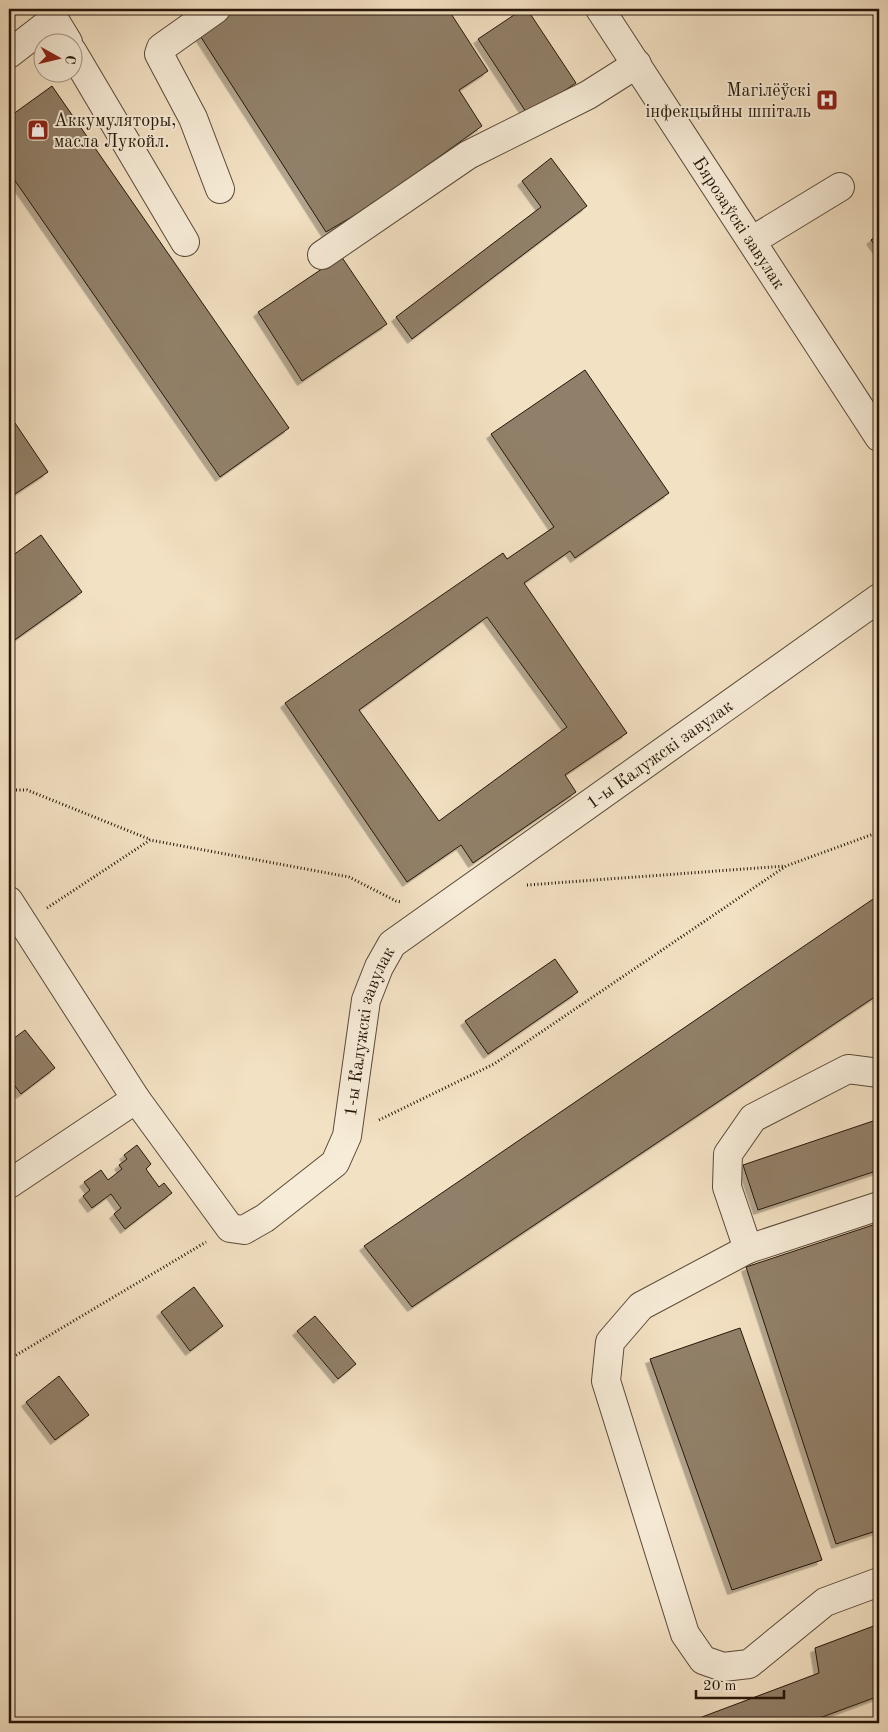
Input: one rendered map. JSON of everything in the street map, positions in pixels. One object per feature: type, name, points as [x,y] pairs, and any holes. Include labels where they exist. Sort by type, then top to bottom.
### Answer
[{"type":"street","points":[[216,9],[161,48],[159,54],[193,118],[220,189]]},
{"type":"street","name":"Бярозаўскі завулак","points":[[600,9],[753,240],[879,437]]},
{"type":"street","points":[[37,32],[54,19],[62,32]]},
{"type":"street","points":[[9,54],[32,36]]},
{"type":"street","points":[[322,255],[468,155],[588,95],[637,64]]},
{"type":"street","points":[[82,68],[185,242]]},
{"type":"street","points":[[753,240],[840,187]]},
{"type":"street","name":"1-ы Калужскі завулак","points":[[230,1228],[244,1230],[265,1218],[335,1163],[347,1136],[366,1000],[379,967],[392,944],[879,598]]},
{"type":"street","points":[[9,901],[16,929],[230,1228]]},
{"type":"street","points":[[748,1249],[727,1187],[728,1154],[753,1118],[848,1069],[879,1073]]},
{"type":"street","points":[[9,1184],[136,1099]]},
{"type":"street","points":[[879,1206],[748,1249],[641,1306],[610,1342],[606,1381],[685,1634],[703,1660],[723,1667],[749,1664],[825,1602],[879,1582]]},
{"type":"path","points":[[9,790],[26,790],[150,840],[350,877],[396,901],[444,906]]},
{"type":"path","points":[[347,1136],[494,1064],[786,866],[879,832]]},
{"type":"path","points":[[16,929],[150,840]]},
{"type":"path","points":[[518,886],[786,866]]},
{"type":"path","points":[[9,1374],[13,1357],[230,1228]]},
{"type":"path","points":[[9,1719],[13,1723]]},
{"type":"building","points":[[233,9],[448,9],[488,71],[459,90],[482,126],[372,205],[326,232],[197,31]]},
{"type":"building","points":[[523,9],[527,9],[576,83],[528,115],[478,39]]},
{"type":"building","points":[[52,86],[289,428],[220,477],[9,172],[9,117]]},
{"type":"building","points":[[551,158],[587,206],[412,339],[396,317],[541,207],[522,181]]},
{"type":"building","points":[[879,233],[879,251],[871,240]]},
{"type":"building","points":[[341,256],[387,324],[302,381],[258,312]]},
{"type":"building","points":[[585,370],[669,493],[575,558],[570,551],[524,583],[627,733],[565,775],[576,792],[473,863],[461,845],[407,882],[285,703],[503,553],[507,559],[554,527],[491,434]],"holes":[[[487,617],[567,727],[439,821],[359,710]]]},
{"type":"building","points":[[15,423],[48,472],[9,498],[9,427]]},
{"type":"building","points":[[41,535],[82,592],[9,644],[9,558]]},
{"type":"building","points":[[879,895],[879,994],[412,1307],[364,1246]]},
{"type":"building","points":[[555,959],[578,992],[488,1054],[465,1021]]},
{"type":"building","points":[[25,1030],[55,1068],[21,1094],[9,1078],[9,1042]]},
{"type":"building","points":[[879,1119],[879,1170],[758,1210],[743,1165]]},
{"type":"building","points":[[137,1145],[151,1164],[146,1169],[159,1187],[164,1183],[172,1193],[125,1229],[114,1214],[121,1208],[111,1194],[92,1208],[83,1196],[90,1190],[84,1182],[101,1170],[108,1180],[122,1169],[119,1165],[127,1159],[124,1155]]},
{"type":"building","points":[[879,1223],[879,1530],[836,1544],[746,1267]]},
{"type":"building","points":[[194,1287],[223,1326],[190,1351],[161,1312]]},
{"type":"building","points":[[315,1316],[356,1364],[338,1379],[297,1331]]},
{"type":"building","points":[[740,1328],[822,1560],[732,1590],[650,1359]]},
{"type":"building","points":[[59,1376],[89,1415],[55,1440],[26,1402]]},
{"type":"building","points":[[879,1624],[879,1696],[806,1723],[686,1723],[819,1673],[815,1648]]},
{"type":"place","name":"Магілёўскі інфекцыйны шпіталь","points":[[827,100]]},
{"type":"place","name":"Аккумуляторы, масла Лукойл.","points":[[38,130]]}]
